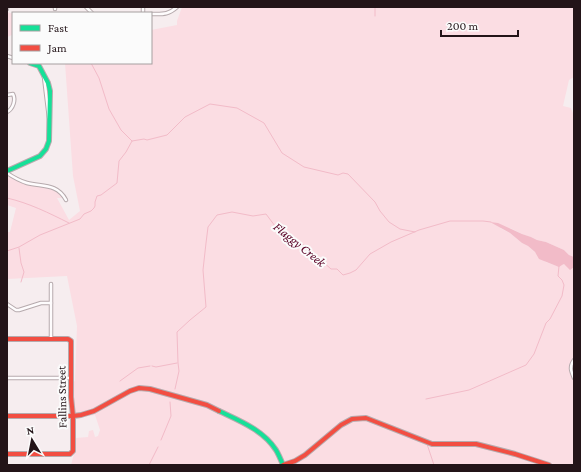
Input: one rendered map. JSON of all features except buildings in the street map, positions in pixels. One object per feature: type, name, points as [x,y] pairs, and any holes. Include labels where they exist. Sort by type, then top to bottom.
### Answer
[{"type":"street","points":[[152,14],[166,14],[172,12],[177,7]]},
{"type":"street","points":[[33,64],[39,66],[48,83],[50,91],[49,141],[44,152],[7,172],[21,181],[55,188],[63,194],[66,200]]},
{"type":"street","points":[[7,95],[13,94],[14,98],[12,109],[7,112]]},
{"type":"street","points":[[7,339],[51,339],[51,284]]},
{"type":"street","points":[[7,304],[16,310],[19,310],[41,303],[51,303]]},
{"type":"street","name":"Fallins Street","points":[[7,454],[70,454],[73,451],[71,342],[68,339],[51,339]]},
{"type":"street","points":[[574,360],[570,368],[574,378]]},
{"type":"street","points":[[7,378],[71,378]]},
{"type":"street","points":[[7,416],[81,415],[94,411],[130,391],[139,388],[147,388],[207,405],[252,427],[267,438],[277,451],[283,465],[300,458],[348,420],[358,418],[366,418],[432,444],[476,444],[549,465]]},
{"type":"shaded area","points":[[182,7],[574,7],[574,77],[569,80],[563,106],[571,108],[574,116],[574,257],[569,255],[564,250],[546,242],[537,240],[510,228],[500,228],[510,233],[528,246],[546,262],[557,266],[564,264],[574,267],[574,465],[71,465],[75,450],[73,382],[75,381],[77,326],[67,276],[7,279],[7,232],[10,232],[16,208],[7,205],[7,177],[9,176],[15,180],[27,184],[53,189],[58,192],[62,198],[57,198],[69,220],[80,211],[73,176],[65,64],[152,64],[152,30],[177,25]],"holes":[[[95,415],[100,430],[98,436],[95,437],[93,430],[89,431],[88,437],[76,438],[76,418]]]},
{"type":"shaded area","points":[[7,12],[12,14],[12,35],[7,37]]},
{"type":"shaded area","points":[[490,222],[498,223],[564,250],[569,255],[574,257],[574,267],[570,270],[564,264],[559,267],[539,259],[535,252],[528,246],[510,233]]},
{"type":"waterway","points":[[375,7],[375,16]]},
{"type":"waterway","points":[[92,64],[99,78],[109,109],[121,130],[132,141]]},
{"type":"waterway","points":[[7,251],[19,247],[40,235],[80,219],[84,214],[94,208],[97,196],[101,195],[117,183],[119,161],[132,141],[147,140],[167,135],[185,117],[210,104],[237,108],[264,123],[282,153],[304,167],[338,175],[343,173],[348,174],[375,202],[389,222],[400,229],[415,232]]},
{"type":"waterway","points":[[7,198],[31,205],[69,223]]},
{"type":"waterway","name":"Flaggy Creek","points":[[175,389],[179,371],[177,332],[206,307],[203,270],[206,243],[208,227],[217,215],[232,212],[253,216],[266,214],[275,226],[284,234],[305,246],[331,269],[337,269],[343,275],[356,270],[370,254],[391,242],[419,230],[450,221],[491,222]]},
{"type":"waterway","points":[[19,248],[24,272],[21,282]]},
{"type":"waterway","points":[[426,399],[469,390],[526,365],[534,354],[546,323],[550,319],[562,296],[564,285],[558,276],[559,266]]},
{"type":"waterway","points":[[152,366],[156,367],[177,363]]},
{"type":"waterway","points":[[120,381],[138,368],[150,366]]},
{"type":"waterway","name":"Flaggy Creek","points":[[161,440],[171,416],[170,402]]},
{"type":"waterway","points":[[427,444],[434,465]]},
{"type":"waterway","name":"Flaggy Creek","points":[[149,465],[158,447]]},
{"type":"traffic: fast","points":[[7,171],[40,156],[46,149],[49,141],[50,91],[48,83],[39,66],[33,64]]},
{"type":"traffic: fast","points":[[219,411],[235,418],[265,437],[276,450],[283,465]]},
{"type":"traffic: jam","points":[[7,339],[68,339],[71,341],[71,397],[73,416],[73,451],[70,454],[7,454]]},
{"type":"traffic: jam","points":[[7,416],[81,415],[94,411],[130,391],[139,388],[150,389],[207,405],[219,411]]},
{"type":"traffic: jam","points":[[283,465],[295,461],[305,455],[341,425],[352,419],[366,418],[432,444],[476,444],[549,465]]}]
